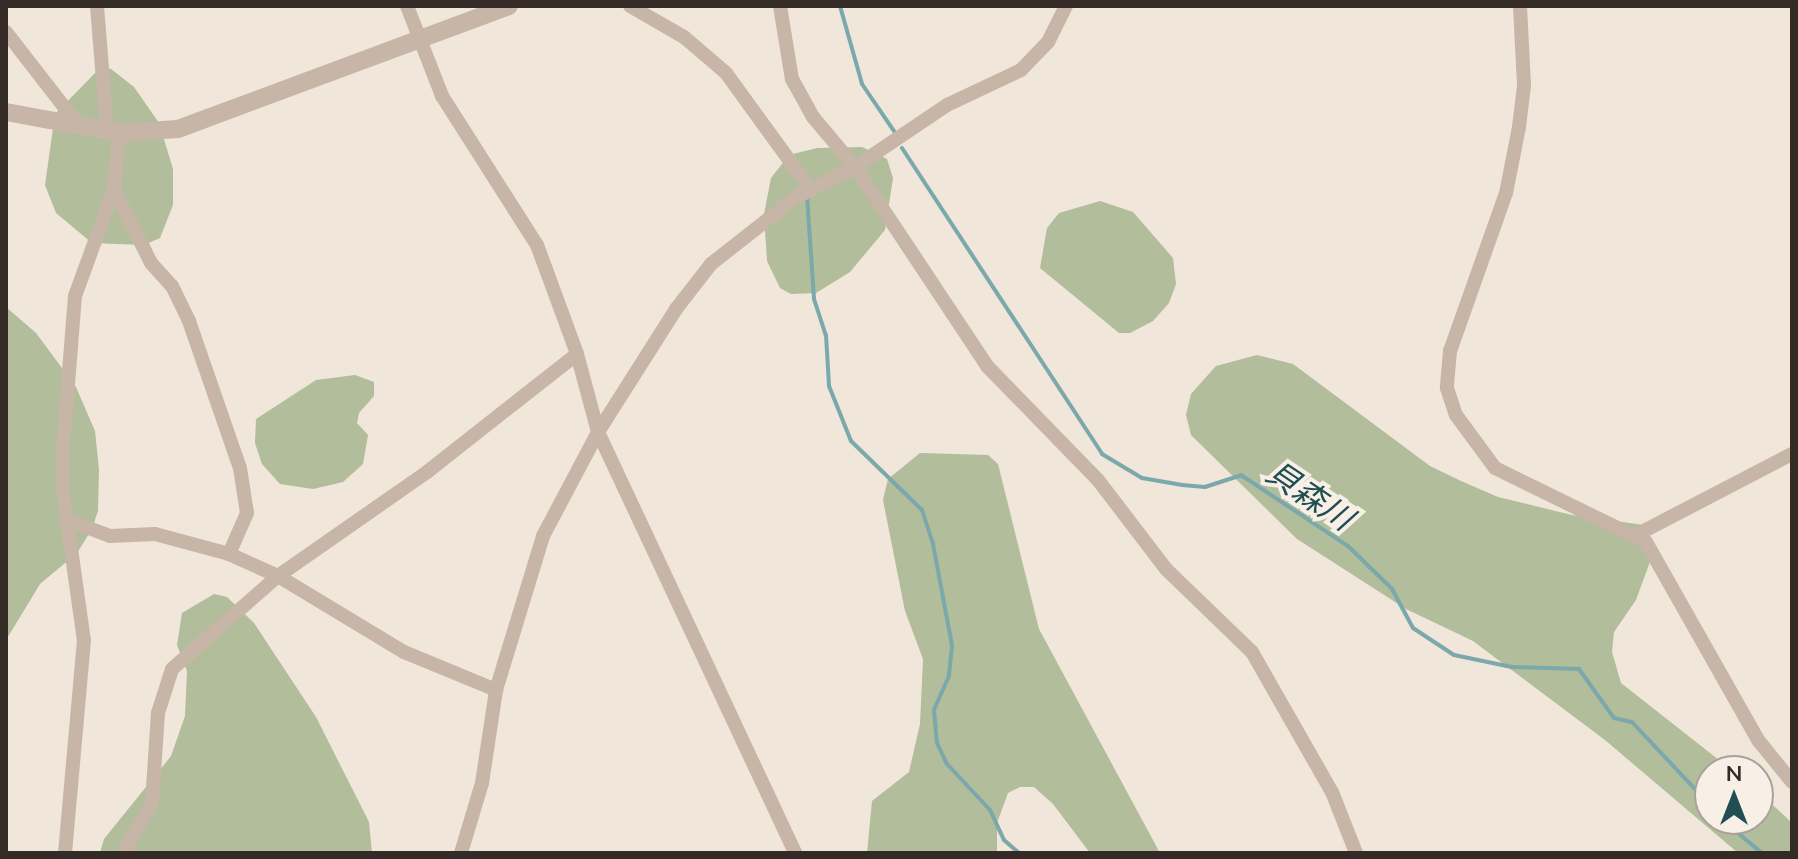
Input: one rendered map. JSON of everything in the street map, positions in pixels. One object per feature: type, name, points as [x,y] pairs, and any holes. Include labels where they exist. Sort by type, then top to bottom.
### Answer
[{"type":"street","points":[[65,853],[84,641],[81,590],[67,520],[63,448],[75,296],[114,189],[113,132],[97,6]]},
{"type":"street","points":[[407,6],[442,96],[537,245],[577,354],[598,432],[795,853]]},
{"type":"street","points":[[12,114],[113,132],[150,133],[206,122],[509,6]]},
{"type":"street","points":[[630,6],[684,37],[726,73],[811,190]]},
{"type":"street","points":[[780,6],[792,79],[813,117],[855,167],[987,366],[1098,480],[1166,569],[1252,652],[1332,792],[1356,853]]},
{"type":"street","points":[[461,853],[482,783],[496,690],[543,536],[598,432],[711,264],[811,190],[855,167],[947,105],[1021,70],[1048,42],[1066,6]]},
{"type":"street","points":[[1520,6],[1524,86],[1519,127],[1506,193],[1450,351],[1447,388],[1471,443],[1495,468],[1638,534],[1653,550],[1758,740],[1792,782]]},
{"type":"street","points":[[6,32],[79,126]]},
{"type":"street","points":[[114,189],[151,263],[172,286],[189,321],[240,468],[247,513],[229,554]]},
{"type":"street","points":[[123,853],[152,803],[158,713],[172,669],[278,576],[427,472],[577,354]]},
{"type":"street","points":[[1638,534],[1792,454]]},
{"type":"street","points":[[67,520],[110,536],[155,534],[229,554],[278,576],[404,652],[496,690]]},
{"type":"green space","points":[[101,67],[111,69],[134,87],[159,123],[173,169],[173,205],[160,238],[144,245],[92,243],[56,213],[45,185],[55,114]]},
{"type":"green space","points":[[862,147],[887,159],[893,178],[885,230],[850,272],[816,293],[791,294],[780,288],[767,261],[764,214],[771,178],[789,155],[817,148]]},
{"type":"green space","points":[[1100,201],[1133,212],[1173,258],[1176,284],[1169,303],[1153,321],[1130,333],[1119,333],[1040,268],[1047,228],[1059,213]]},
{"type":"green space","points":[[6,307],[36,333],[76,387],[95,431],[99,470],[98,511],[92,529],[77,553],[40,584],[6,640]]},
{"type":"green space","points":[[1257,355],[1293,364],[1430,466],[1461,481],[1498,497],[1572,515],[1644,525],[1651,559],[1636,600],[1614,632],[1612,652],[1621,683],[1713,755],[1694,755],[1694,816],[1605,740],[1473,641],[1406,609],[1297,539],[1191,435],[1186,415],[1191,394],[1216,366]]},
{"type":"green space","points":[[355,375],[374,382],[374,396],[359,413],[357,423],[368,435],[363,464],[343,482],[313,489],[280,484],[262,464],[255,443],[256,419],[316,380]]},
{"type":"green space","points":[[920,453],[988,455],[998,464],[1039,629],[1160,853],[1090,853],[1053,804],[1034,787],[1020,787],[1008,793],[997,823],[997,853],[867,853],[872,801],[909,772],[920,724],[923,659],[905,611],[883,500],[888,479]]},
{"type":"green space","points":[[214,594],[227,597],[254,623],[316,717],[369,822],[372,853],[100,853],[104,839],[171,756],[185,716],[187,671],[177,645],[182,613]]},
{"type":"green space","points":[[1774,806],[1792,823],[1792,853],[1738,853],[1717,835],[1774,835]]},
{"type":"waterway","name":"貝森川","points":[[840,6],[862,84],[894,131]]},
{"type":"waterway","name":"貝森川","points":[[902,148],[1102,454],[1142,478],[1182,485],[1205,487],[1241,475],[1348,546],[1392,589],[1413,628],[1454,655],[1512,667],[1579,669],[1614,718],[1632,722],[1694,788]]},
{"type":"waterway","points":[[807,196],[814,299],[826,335],[829,386],[851,441],[922,510],[933,544],[952,646],[949,676],[934,710],[937,743],[947,764],[990,810],[1004,840],[1019,853]]},
{"type":"waterway","name":"貝森川","points":[[1740,835],[1762,853]]}]
